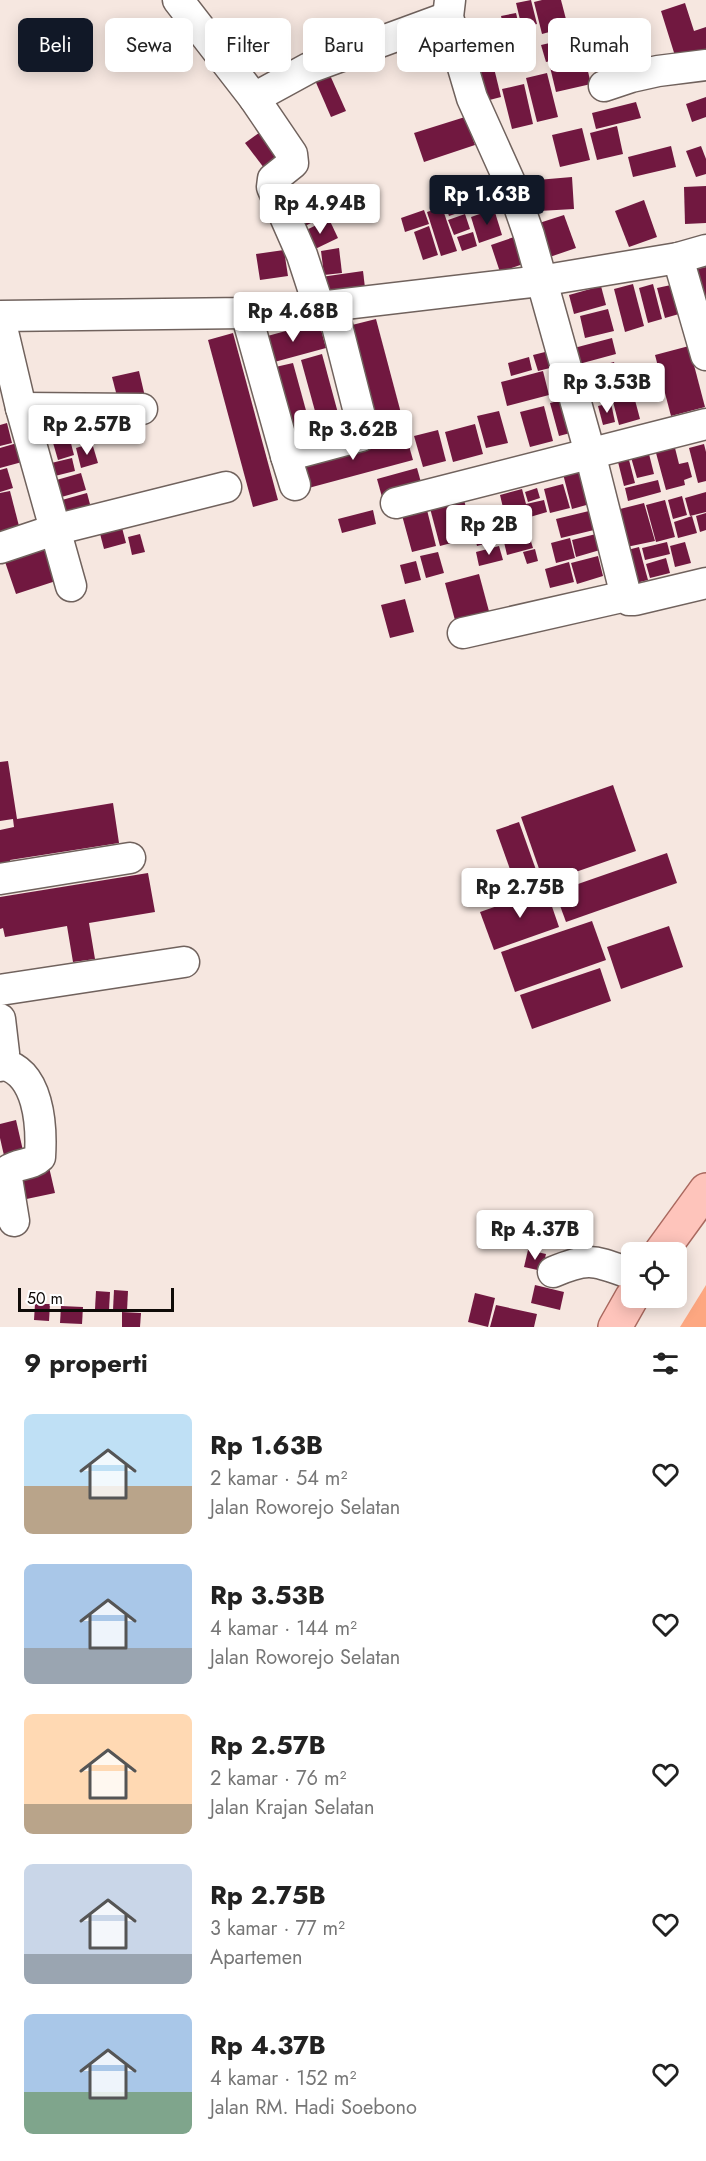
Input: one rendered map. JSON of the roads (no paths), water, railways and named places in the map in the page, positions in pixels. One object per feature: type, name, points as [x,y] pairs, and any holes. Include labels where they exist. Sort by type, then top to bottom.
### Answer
[{"type":"main road","points":[[668,1242],[706,1190]]},
{"type":"main road","points":[[615,1327],[626,1308]]},
{"type":"street","points":[[178,0],[254,98],[294,159],[293,163],[273,179],[272,188],[325,306],[364,432],[361,436],[286,456]]},
{"type":"street","points":[[254,98],[309,68],[449,8],[472,98],[513,189],[529,235],[540,281],[590,453],[626,596],[629,600],[635,600],[706,583]]},
{"type":"street","points":[[604,86],[657,71],[706,65]]},
{"type":"street","points":[[71,586],[21,408],[0,318],[246,313],[325,306],[540,281],[692,254],[706,355]]},
{"type":"street","points":[[246,313],[295,485]]},
{"type":"street","points":[[21,408],[142,409]]},
{"type":"street","points":[[396,503],[706,424]]},
{"type":"street","points":[[0,548],[54,530],[226,487]]},
{"type":"street","points":[[463,633],[626,596]]},
{"type":"street","points":[[0,879],[130,858]]},
{"type":"street","points":[[0,990],[184,962]]},
{"type":"street","points":[[0,1018],[4,1053],[1,1065],[13,1067],[28,1084],[34,1097],[40,1131],[40,1157],[35,1162],[10,1168],[6,1172],[14,1221]]},
{"type":"street","points":[[553,1272],[577,1262],[589,1261],[621,1270]]}]
